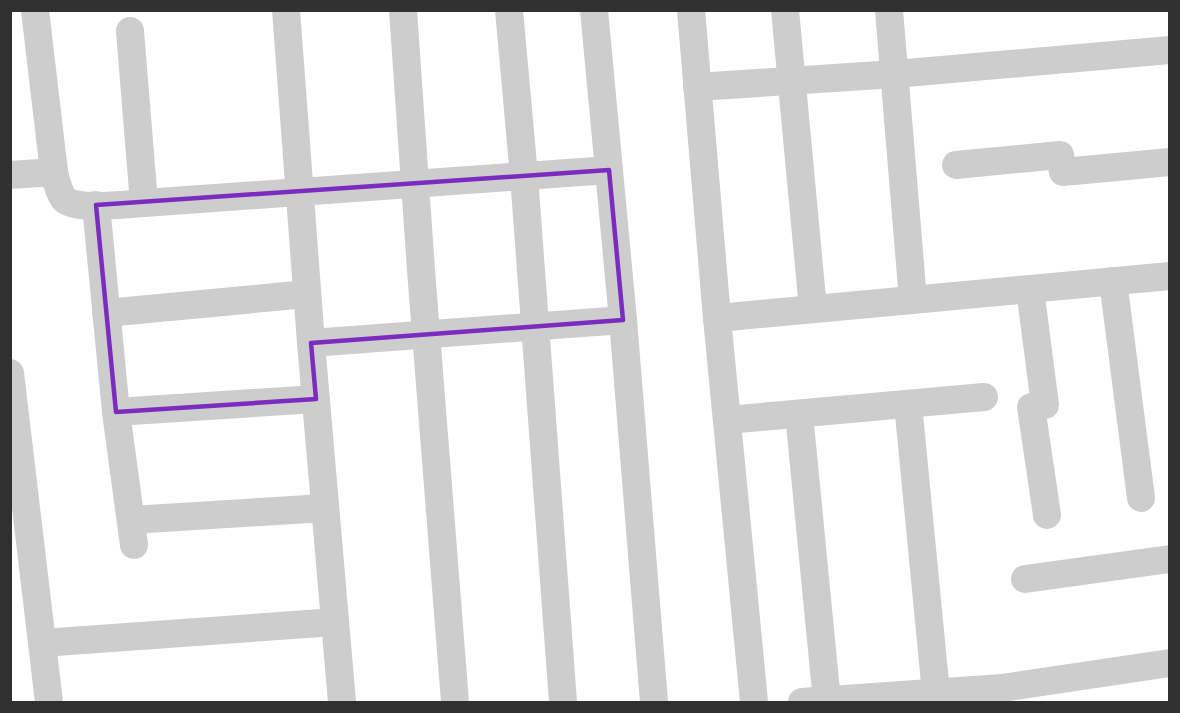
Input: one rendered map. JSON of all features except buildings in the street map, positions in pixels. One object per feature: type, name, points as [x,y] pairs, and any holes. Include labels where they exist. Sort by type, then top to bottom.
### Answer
[{"type":"street","points":[[35,10],[54,171],[60,194],[65,201],[72,204],[96,206],[144,203],[609,170]]},
{"type":"street","points":[[286,10],[311,343],[342,702]]},
{"type":"street","points":[[403,10],[455,702]]},
{"type":"street","points":[[509,10],[524,176],[563,702]]},
{"type":"street","points":[[594,10],[623,320],[654,702]]},
{"type":"street","points":[[691,10],[717,318],[754,702]]},
{"type":"street","points":[[785,10],[813,309]]},
{"type":"street","points":[[889,10],[913,300]]},
{"type":"street","points":[[130,31],[144,203]]},
{"type":"street","points":[[697,87],[895,74],[1170,50]]},
{"type":"street","points":[[956,165],[1060,155],[1063,172],[1170,162]]},
{"type":"street","points":[[10,175],[54,171]]},
{"type":"street","points":[[96,206],[116,412],[132,533],[326,508]]},
{"type":"street","points":[[717,318],[1170,276]]},
{"type":"street","points":[[1113,281],[1141,498]]},
{"type":"street","points":[[1030,289],[1044,405],[1031,407],[1047,515]]},
{"type":"street","points":[[106,313],[308,294]]},
{"type":"street","points":[[311,343],[623,320]]},
{"type":"street","points":[[10,373],[49,702]]},
{"type":"street","points":[[727,420],[984,397]]},
{"type":"street","points":[[116,412],[316,399]]},
{"type":"street","points":[[908,404],[918,697]]},
{"type":"street","points":[[799,414],[814,702],[918,697],[1002,688],[1170,663]]},
{"type":"street","points":[[1025,579],[1170,559]]},
{"type":"street","points":[[42,643],[335,622]]},
{"type":"highlighted area","points":[[609,170],[623,320],[311,343],[316,399],[116,412],[96,205]]}]
